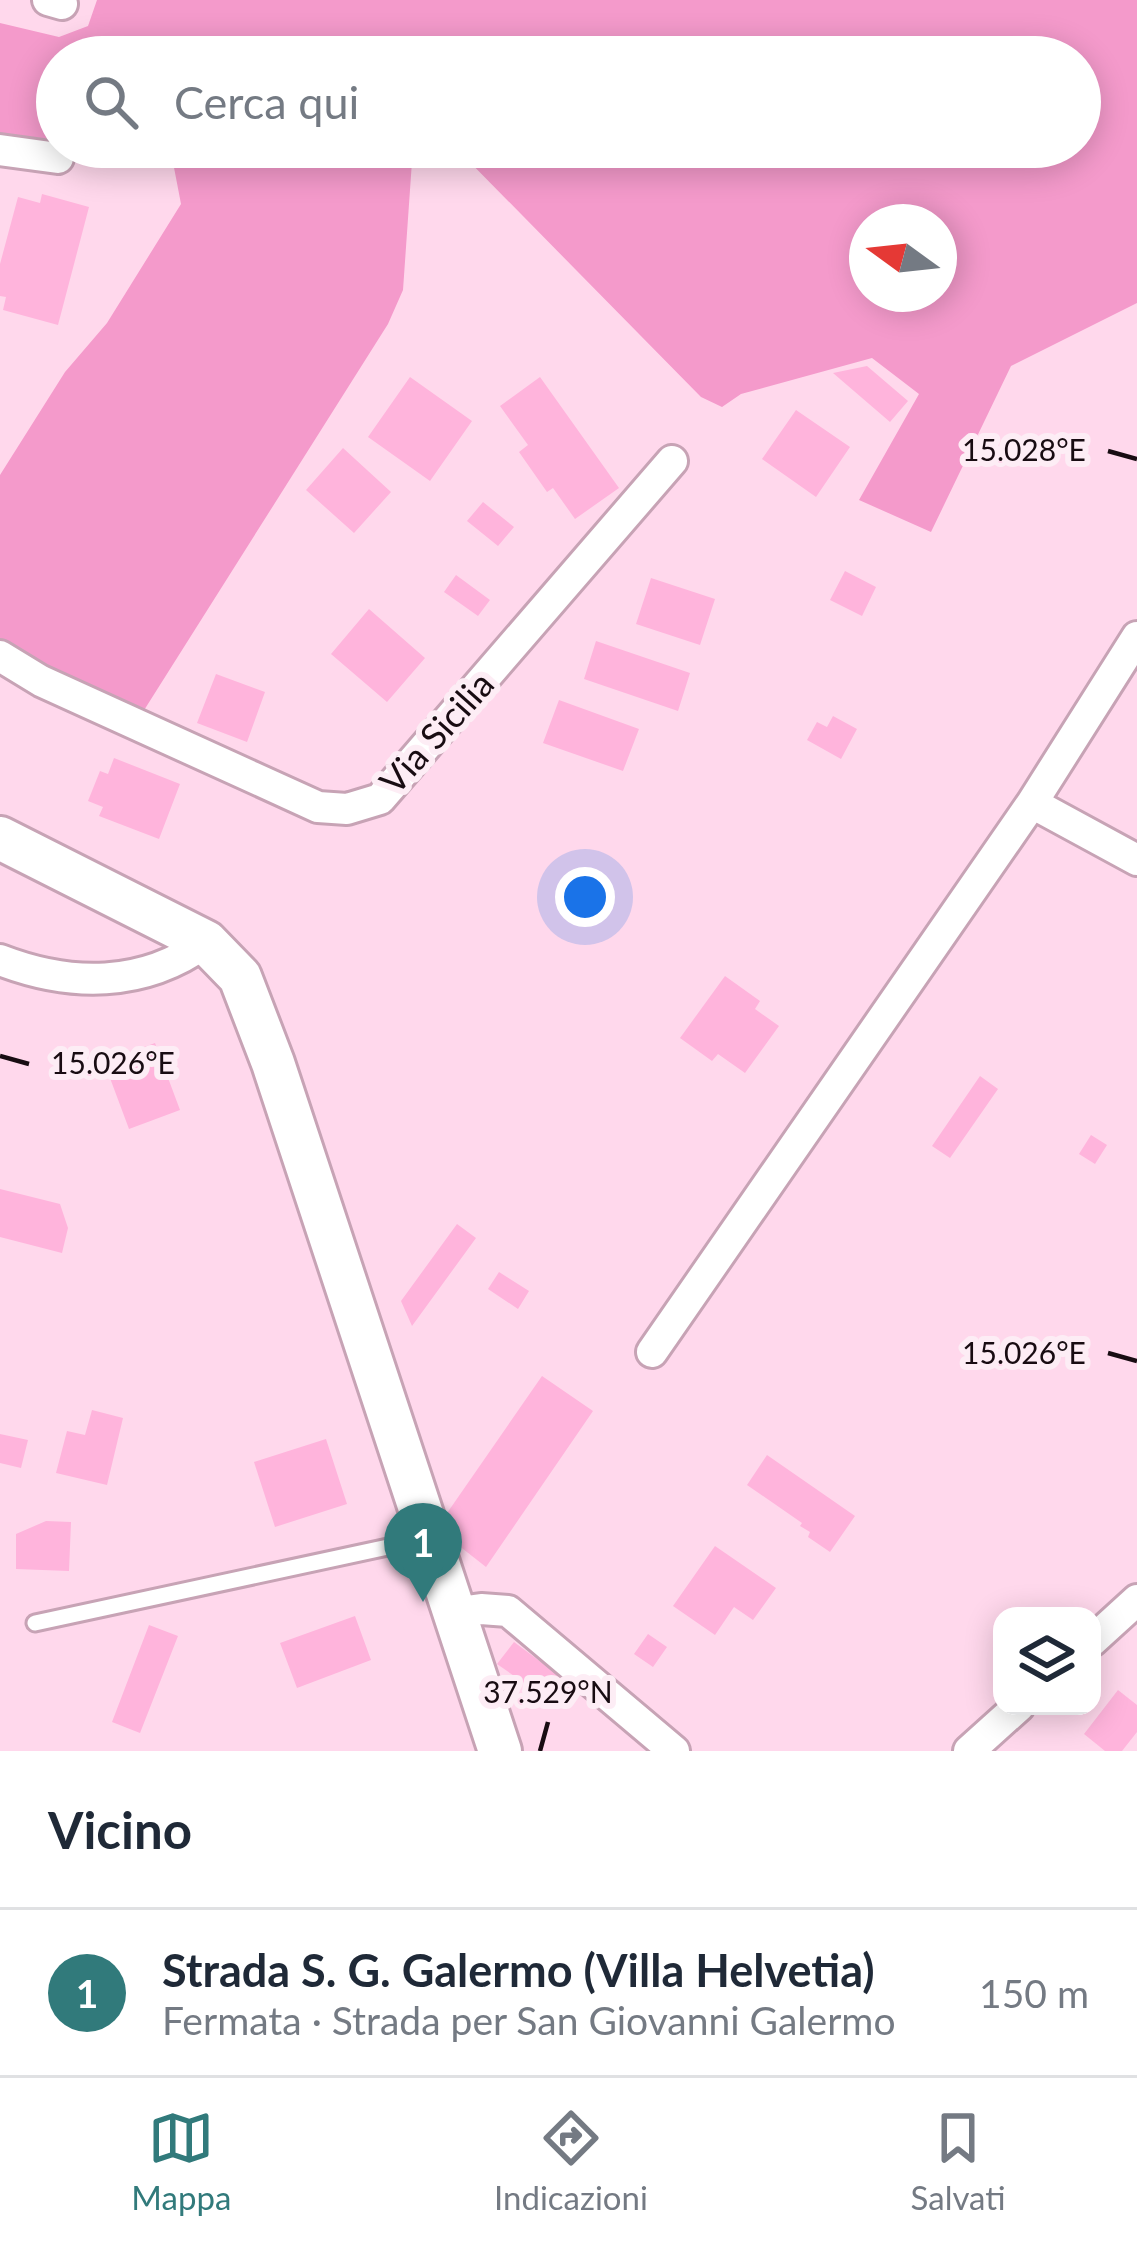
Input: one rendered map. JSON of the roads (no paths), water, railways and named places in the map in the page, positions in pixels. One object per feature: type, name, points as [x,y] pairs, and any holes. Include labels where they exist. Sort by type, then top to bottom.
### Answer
[{"type":"main road","points":[[0,838],[206,942],[240,977],[273,1063],[500,1751]]},
{"type":"street","points":[[0,150],[36,155]]},
{"type":"street","name":"Via Sicilia","points":[[0,656],[41,681],[236,772],[318,807],[347,809],[380,799],[671,460]]},
{"type":"street","points":[[652,1352],[1032,803],[1137,637]]},
{"type":"street","points":[[1032,803],[1137,860]]},
{"type":"street","points":[[0,960],[42,976],[75,980],[123,976],[184,958],[206,942]]},
{"type":"street","points":[[1101,1633],[1137,1600]]},
{"type":"street","points":[[452,1613],[508,1611],[674,1751]]},
{"type":"street","points":[[969,1751],[1009,1715]]},
{"type":"lane","points":[[35,1623],[428,1538]]},
{"type":"place","name":"Strada S. G. Galermo (Villa Helvetia)","points":[[423,1602]]}]
